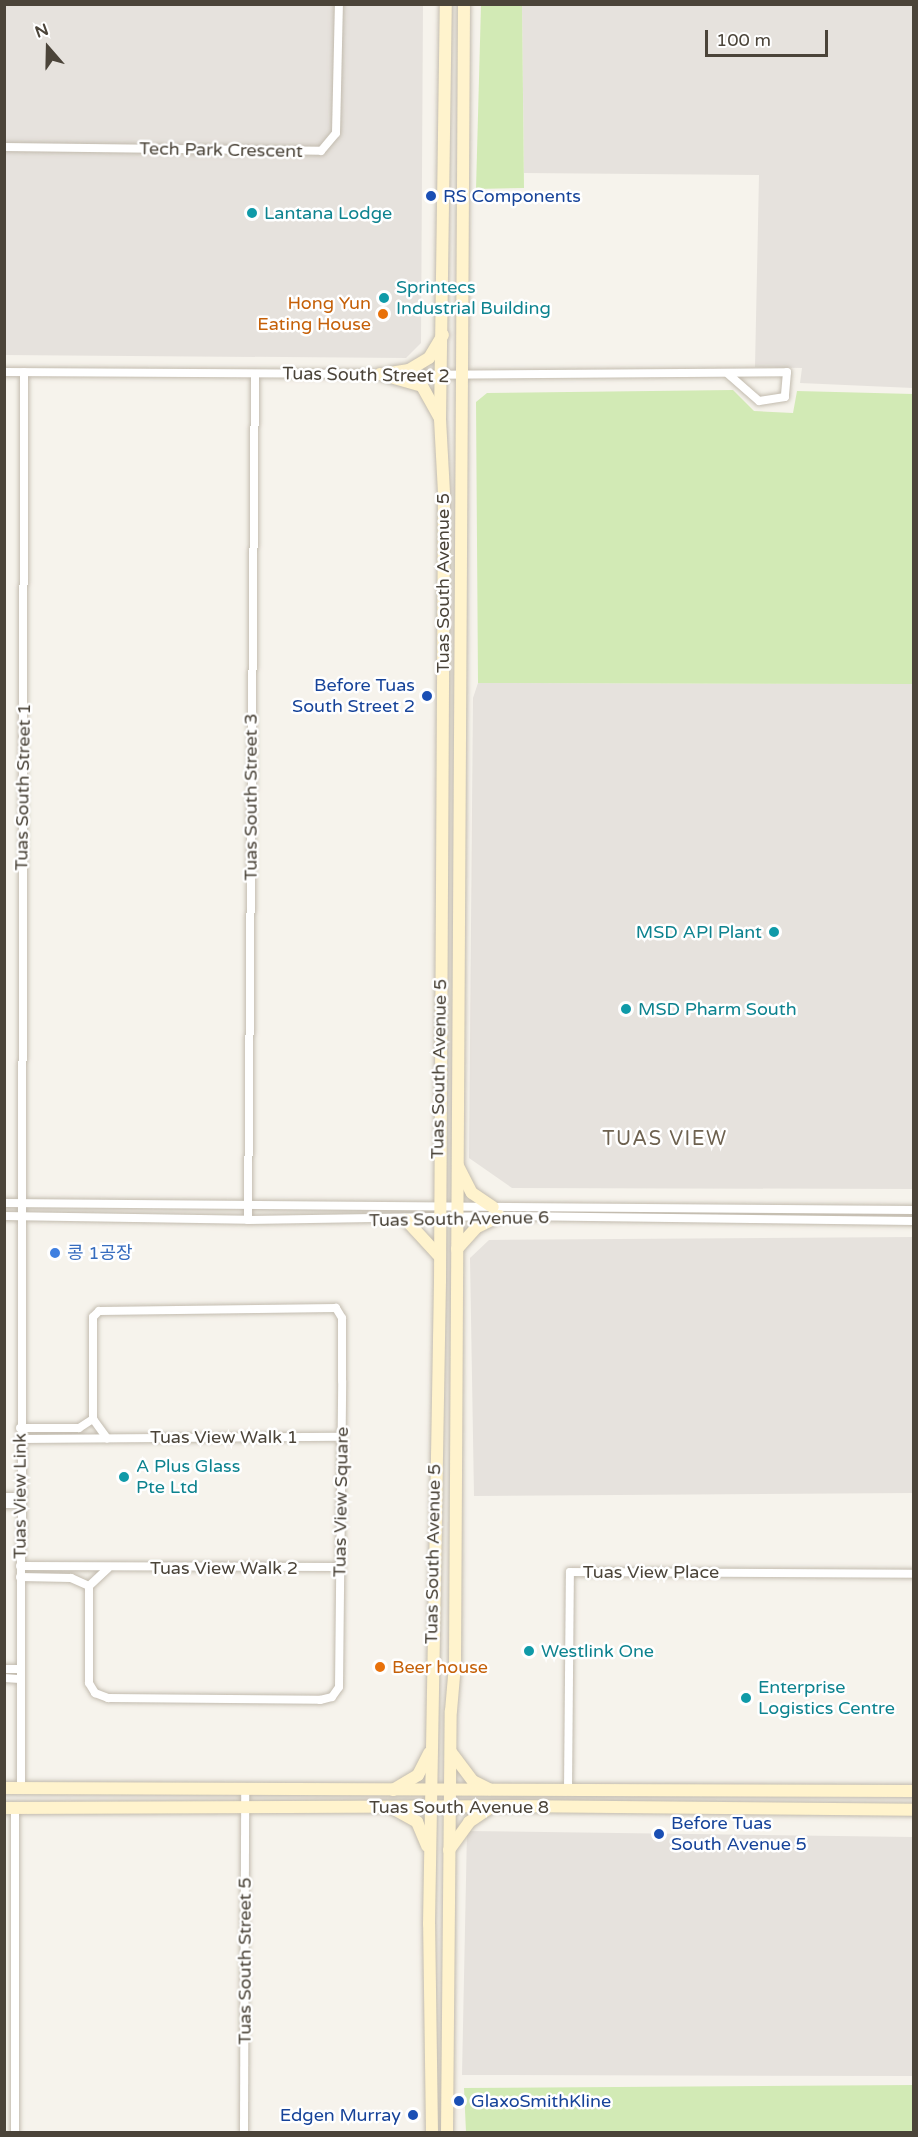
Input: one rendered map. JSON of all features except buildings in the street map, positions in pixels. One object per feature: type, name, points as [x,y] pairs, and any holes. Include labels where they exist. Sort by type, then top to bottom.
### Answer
[{"type":"main road","name":"Tuas South Avenue 5","points":[[432,2133],[430,1792],[440,1257],[438,1213],[444,527],[440,419],[444,376],[446,4]]},
{"type":"main road","name":"Tuas South Avenue 5","points":[[447,2133],[450,1751],[455,1664],[464,4]]},
{"type":"main road","points":[[380,374],[409,370],[429,358],[444,333]]},
{"type":"main road","points":[[380,374],[422,386],[440,419]]},
{"type":"main road","points":[[456,1162],[471,1193],[497,1211],[477,1227],[457,1250]]},
{"type":"main road","points":[[406,1220],[440,1257]]},
{"type":"main road","points":[[389,1791],[418,1775],[431,1749]]},
{"type":"main road","points":[[450,1751],[473,1781],[495,1790]]},
{"type":"main road","name":"Tuas South Avenue 8","points":[[4,1788],[430,1792],[495,1790],[914,1791]]},
{"type":"main road","points":[[449,1850],[469,1822],[494,1806]]},
{"type":"main road","name":"Tuas South Avenue 8","points":[[10,1809],[494,1806],[914,1810]]},
{"type":"main road","points":[[392,1808],[417,1822],[430,1859]]},
{"type":"street","name":"Tech Park Crescent","points":[[4,147],[321,150],[336,133],[339,4]]},
{"type":"street","name":"Tuas South Street 2","points":[[4,372],[461,376],[787,372],[785,397],[759,401],[728,374]]},
{"type":"street","name":"Tuas South Street 1","points":[[20,1203],[24,372]]},
{"type":"street","name":"Tuas South Street 3","points":[[248,1220],[255,374]]},
{"type":"street","name":"Tuas South Avenue 6","points":[[4,1203],[248,1206],[438,1213],[914,1210]]},
{"type":"street","name":"Tuas View Link","points":[[20,1203],[21,1788]]},
{"type":"street","name":"Tuas South Avenue 6","points":[[497,1211],[914,1221]]},
{"type":"street","name":"Tuas South Avenue 6","points":[[4,1216],[406,1220],[438,1213]]},
{"type":"street","name":"Tuas View Square","points":[[89,1586],[89,1683],[95,1693],[108,1698],[320,1700],[332,1697],[339,1687],[342,1318],[336,1308],[327,1306],[99,1311],[93,1317],[93,1419]]},
{"type":"street","points":[[20,1428],[79,1428],[93,1419],[107,1438]]},
{"type":"street","name":"Tuas View Walk 1","points":[[20,1439],[342,1437]]},
{"type":"street","points":[[4,1497],[20,1500]]},
{"type":"street","points":[[4,1504],[20,1500]]},
{"type":"street","name":"Tuas View Walk 2","points":[[21,1566],[340,1567]]},
{"type":"street","points":[[20,1577],[71,1578],[89,1586],[108,1567]]},
{"type":"street","name":"Tuas View Place","points":[[568,1790],[570,1572],[914,1574]]},
{"type":"street","points":[[4,1669],[21,1669]]},
{"type":"street","points":[[4,1678],[20,1678]]},
{"type":"street","name":"Tuas South Street 5","points":[[244,2133],[245,1790]]},
{"type":"street","points":[[10,1809],[15,2133]]},
{"type":"shaded area","points":[[5,5],[423,5],[421,343],[406,358],[5,355]]},
{"type":"shaded area","points":[[522,5],[913,5],[913,388],[800,383],[802,368],[755,367],[759,175],[524,173]]},
{"type":"shaded area","points":[[478,683],[913,684],[913,1189],[512,1188],[469,1158],[473,698]]},
{"type":"shaded area","points":[[913,1237],[913,1493],[474,1496],[470,1258],[489,1240]]},
{"type":"shaded area","points":[[467,1831],[913,1837],[913,2076],[462,2075]]},
{"type":"green space","points":[[481,5],[522,5],[524,188],[476,189]]},
{"type":"green space","points":[[733,390],[754,411],[793,413],[797,391],[913,394],[913,684],[478,683],[476,402],[487,393]]},
{"type":"green space","points":[[913,2085],[913,2132],[466,2132],[464,2088]]},
{"type":"place","name":"RS Components","points":[[431,196]]},
{"type":"place","name":"Lantana Lodge","points":[[252,213]]},
{"type":"place","name":"Sprintecs Industrial Building","points":[[384,298]]},
{"type":"place","name":"Hong Yun Eating House","points":[[383,314]]},
{"type":"place","name":"Before Tuas South Street 2","points":[[427,696]]},
{"type":"place","name":"MSD API Plant","points":[[774,932]]},
{"type":"place","name":"MSD Pharm South","points":[[626,1009]]},
{"type":"place","name":"콩 1공장","points":[[55,1253]]},
{"type":"place","name":"A Plus Glass Pte Ltd","points":[[124,1477]]},
{"type":"place","name":"Westlink One","points":[[529,1651]]},
{"type":"place","name":"Beer house","points":[[380,1667]]},
{"type":"place","name":"Enterprise Logistics Centre","points":[[746,1698]]},
{"type":"place","name":"Before Tuas South Avenue 5","points":[[659,1834]]},
{"type":"place","name":"GlaxoSmithKline","points":[[459,2101]]},
{"type":"place","name":"Edgen Murray","points":[[413,2115]]},
{"type":"district","name":"TUAS VIEW","points":[[665,1139]]}]
